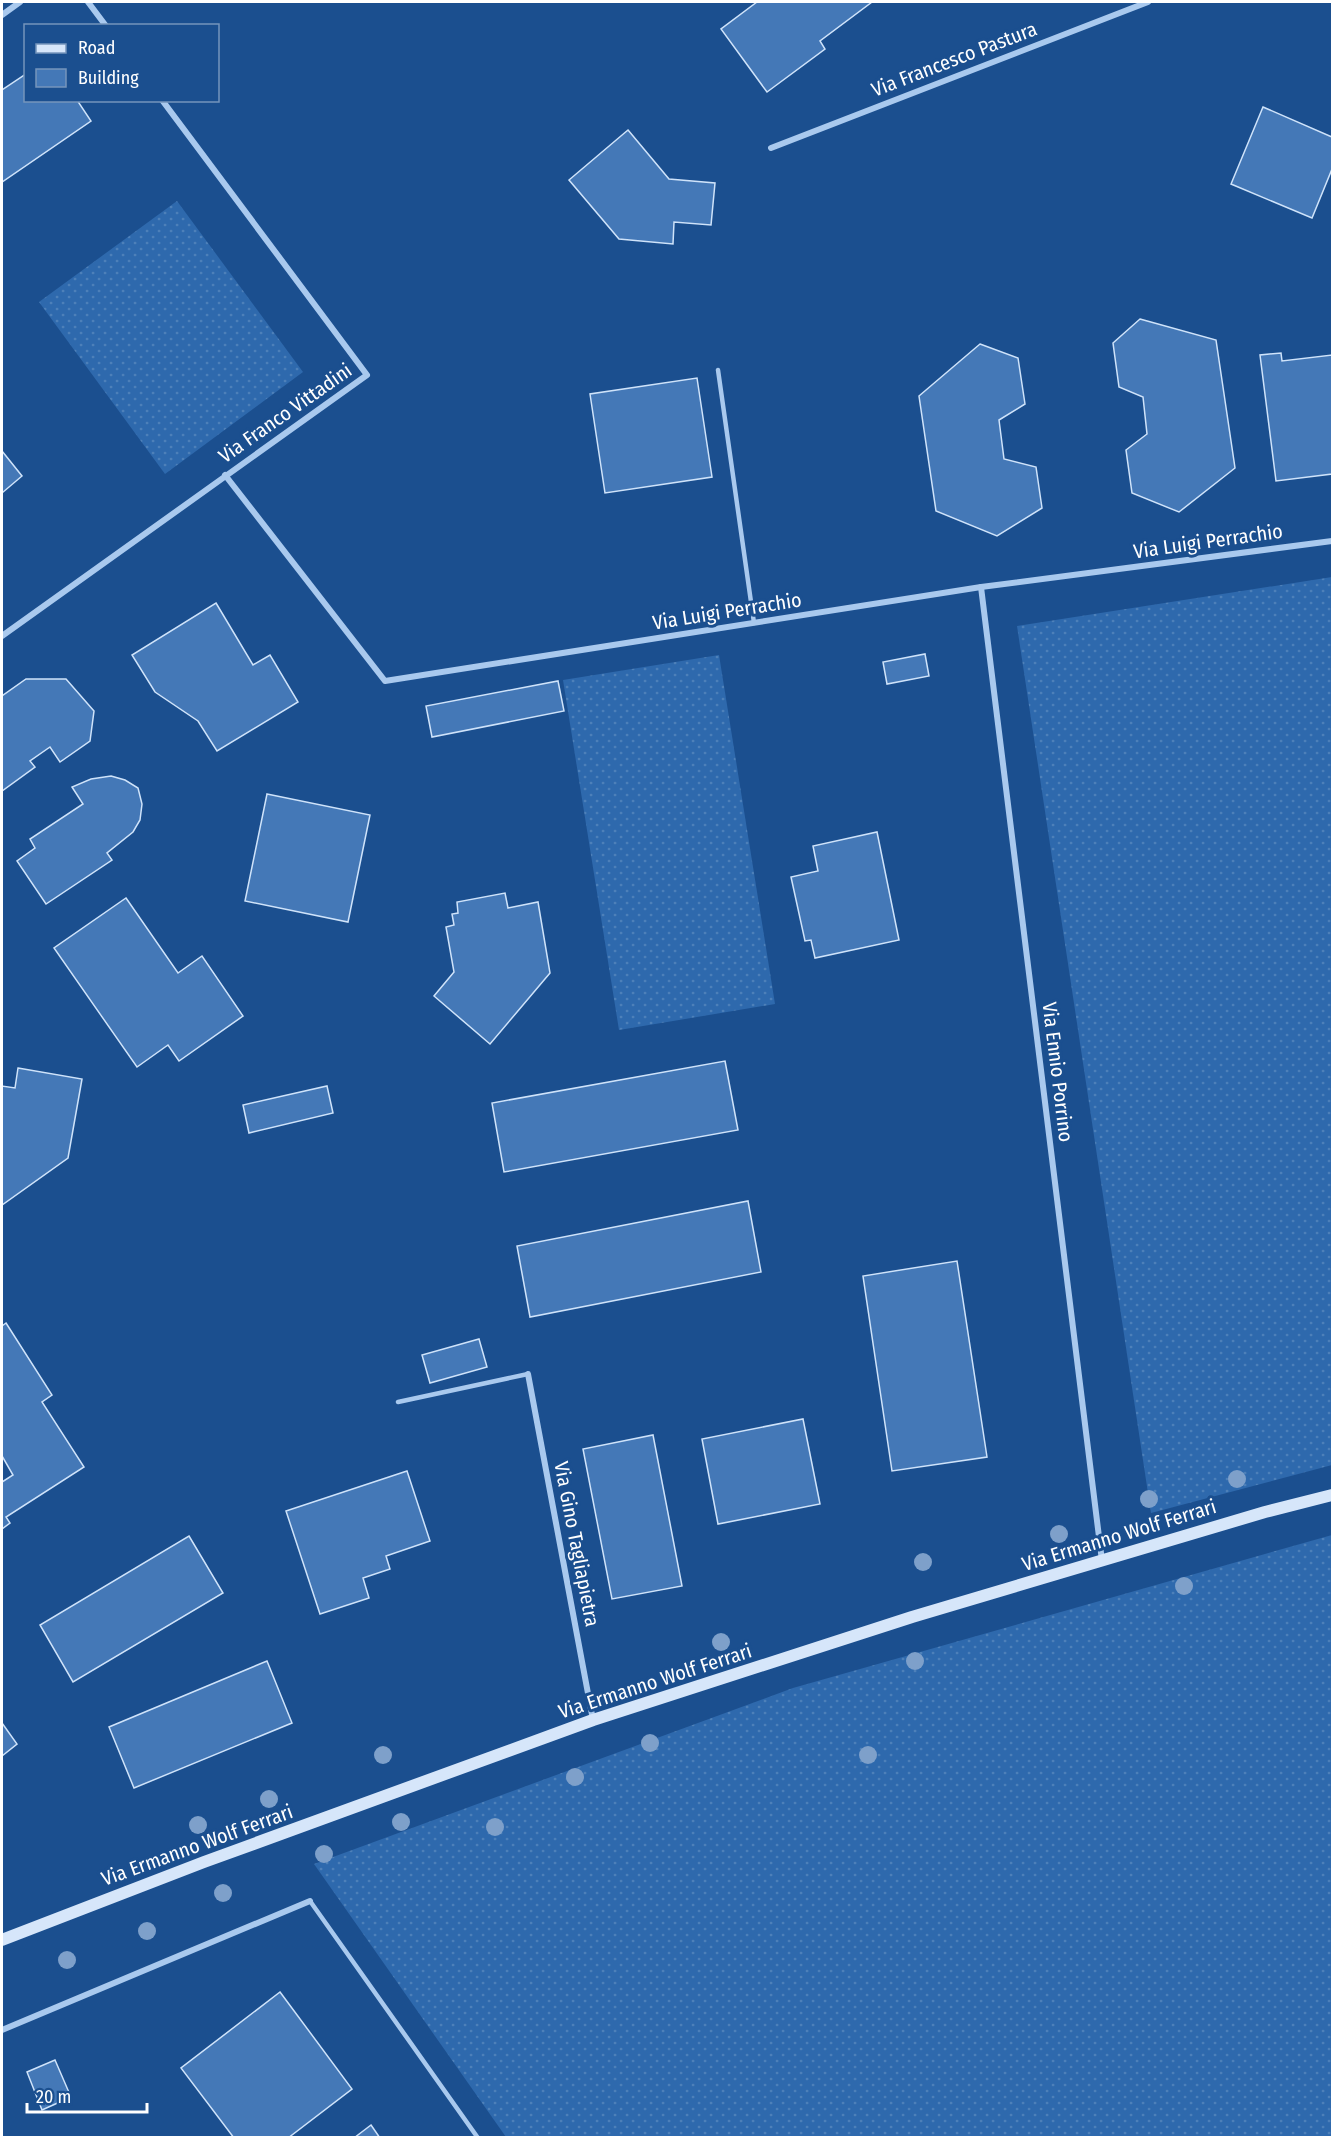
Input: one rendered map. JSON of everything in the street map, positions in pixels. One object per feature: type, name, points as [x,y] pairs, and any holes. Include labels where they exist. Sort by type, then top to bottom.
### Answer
[{"type":"street","points":[[2,15],[20,2]]},
{"type":"street","points":[[88,2],[104,24]]},
{"type":"street","name":"Via Francesco Pastura","points":[[771,148],[1148,2]]},
{"type":"street","name":"Via Franco Vittadini","points":[[2,636],[367,375],[163,102]]},
{"type":"street","name":"Via Luigi Perrachio","points":[[225,475],[385,681],[981,587],[1332,541]]},
{"type":"street","name":"Via Ennio Porrino","points":[[981,587],[1102,1561]]},
{"type":"street","name":"Via Gino Tagliapietra","points":[[528,1374],[593,1720]]},
{"type":"street","name":"Via Ermanno Wolf Ferrari","points":[[2,1940],[204,1862],[593,1720],[912,1617],[1265,1512],[1332,1495]]},
{"type":"street","points":[[2,2030],[310,1901]]},
{"type":"lane","points":[[718,370],[754,623]]},
{"type":"lane","points":[[398,1402],[528,1374]]},
{"type":"lane","points":[[310,1901],[478,2138]]},
{"type":"shaded area","points":[[177,201],[303,372],[165,474],[39,302]]},
{"type":"shaded area","points":[[1332,577],[1332,1465],[1151,1513],[1017,626]]},
{"type":"shaded area","points":[[719,655],[775,1004],[619,1030],[563,680]]},
{"type":"shaded area","points":[[1332,1535],[1332,2137],[506,2137],[314,1864],[793,1688]]},
{"type":"building","points":[[757,2],[872,2],[820,41],[825,49],[767,92],[721,29]]},
{"type":"building","points":[[24,75],[24,102],[78,102],[91,121],[2,182],[2,90]]},
{"type":"building","points":[[1263,107],[1332,137],[1332,169],[1312,218],[1231,184]]},
{"type":"building","points":[[628,130],[669,179],[715,183],[711,225],[674,222],[673,244],[619,239],[569,180]]},
{"type":"building","points":[[1140,319],[1216,340],[1235,468],[1179,512],[1132,493],[1126,450],[1147,434],[1143,397],[1119,387],[1113,343]]},
{"type":"building","points":[[980,344],[1018,358],[1025,404],[999,420],[1004,459],[1036,467],[1042,508],[997,536],[936,511],[919,396]]},
{"type":"building","points":[[1281,353],[1282,361],[1332,355],[1332,474],[1276,481],[1260,355]]},
{"type":"building","points":[[697,378],[712,477],[605,493],[590,394]]},
{"type":"building","points":[[2,451],[22,476],[2,493]]},
{"type":"building","points":[[216,603],[253,665],[270,655],[298,702],[217,751],[198,721],[155,692],[132,655]]},
{"type":"building","points":[[925,654],[929,676],[887,684],[883,662]]},
{"type":"building","points":[[26,679],[66,679],[94,711],[90,741],[60,762],[50,747],[30,761],[35,767],[2,791],[2,696]]},
{"type":"building","points":[[558,681],[564,711],[432,737],[426,706]]},
{"type":"building","points":[[111,776],[125,780],[138,788],[142,804],[140,820],[133,832],[107,853],[112,860],[46,904],[17,861],[35,848],[30,839],[83,804],[72,787],[91,779]]},
{"type":"building","points":[[267,794],[370,815],[348,922],[245,901]]},
{"type":"building","points":[[877,832],[899,940],[815,958],[811,940],[805,941],[791,877],[818,871],[813,846]]},
{"type":"building","points":[[505,893],[508,908],[538,902],[550,973],[490,1044],[434,996],[454,972],[446,927],[454,925],[452,914],[458,913],[457,902]]},
{"type":"building","points":[[126,898],[178,973],[202,956],[243,1016],[179,1061],[168,1045],[137,1067],[54,948]]},
{"type":"building","points":[[725,1061],[738,1130],[504,1172],[492,1103]]},
{"type":"building","points":[[18,1068],[82,1079],[68,1158],[2,1205],[2,1086],[15,1088]]},
{"type":"building","points":[[327,1086],[333,1113],[249,1133],[243,1105]]},
{"type":"building","points":[[748,1201],[761,1272],[530,1317],[517,1246]]},
{"type":"building","points":[[957,1261],[987,1457],[892,1471],[863,1276]]},
{"type":"building","points":[[6,1323],[52,1395],[42,1402],[84,1467],[6,1517],[10,1523],[2,1529],[2,1482],[13,1475],[2,1456],[2,1326]]},
{"type":"building","points":[[479,1339],[487,1367],[430,1383],[422,1355]]},
{"type":"building","points":[[803,1419],[820,1504],[718,1524],[702,1439]]},
{"type":"building","points":[[653,1435],[682,1586],[612,1599],[583,1449]]},
{"type":"building","points":[[407,1471],[430,1541],[386,1556],[390,1569],[363,1578],[369,1598],[320,1614],[286,1511]]},
{"type":"building","points":[[189,1536],[223,1593],[73,1682],[40,1625]]},
{"type":"building","points":[[267,1661],[292,1723],[134,1788],[109,1727]]},
{"type":"building","points":[[2,1723],[17,1744],[2,1756]]},
{"type":"building","points":[[280,1992],[352,2089],[288,2138],[234,2138],[181,2068]]},
{"type":"building","points":[[55,2060],[71,2097],[42,2110],[27,2072]]},
{"type":"building","points":[[371,2125],[380,2138],[354,2138]]}]
